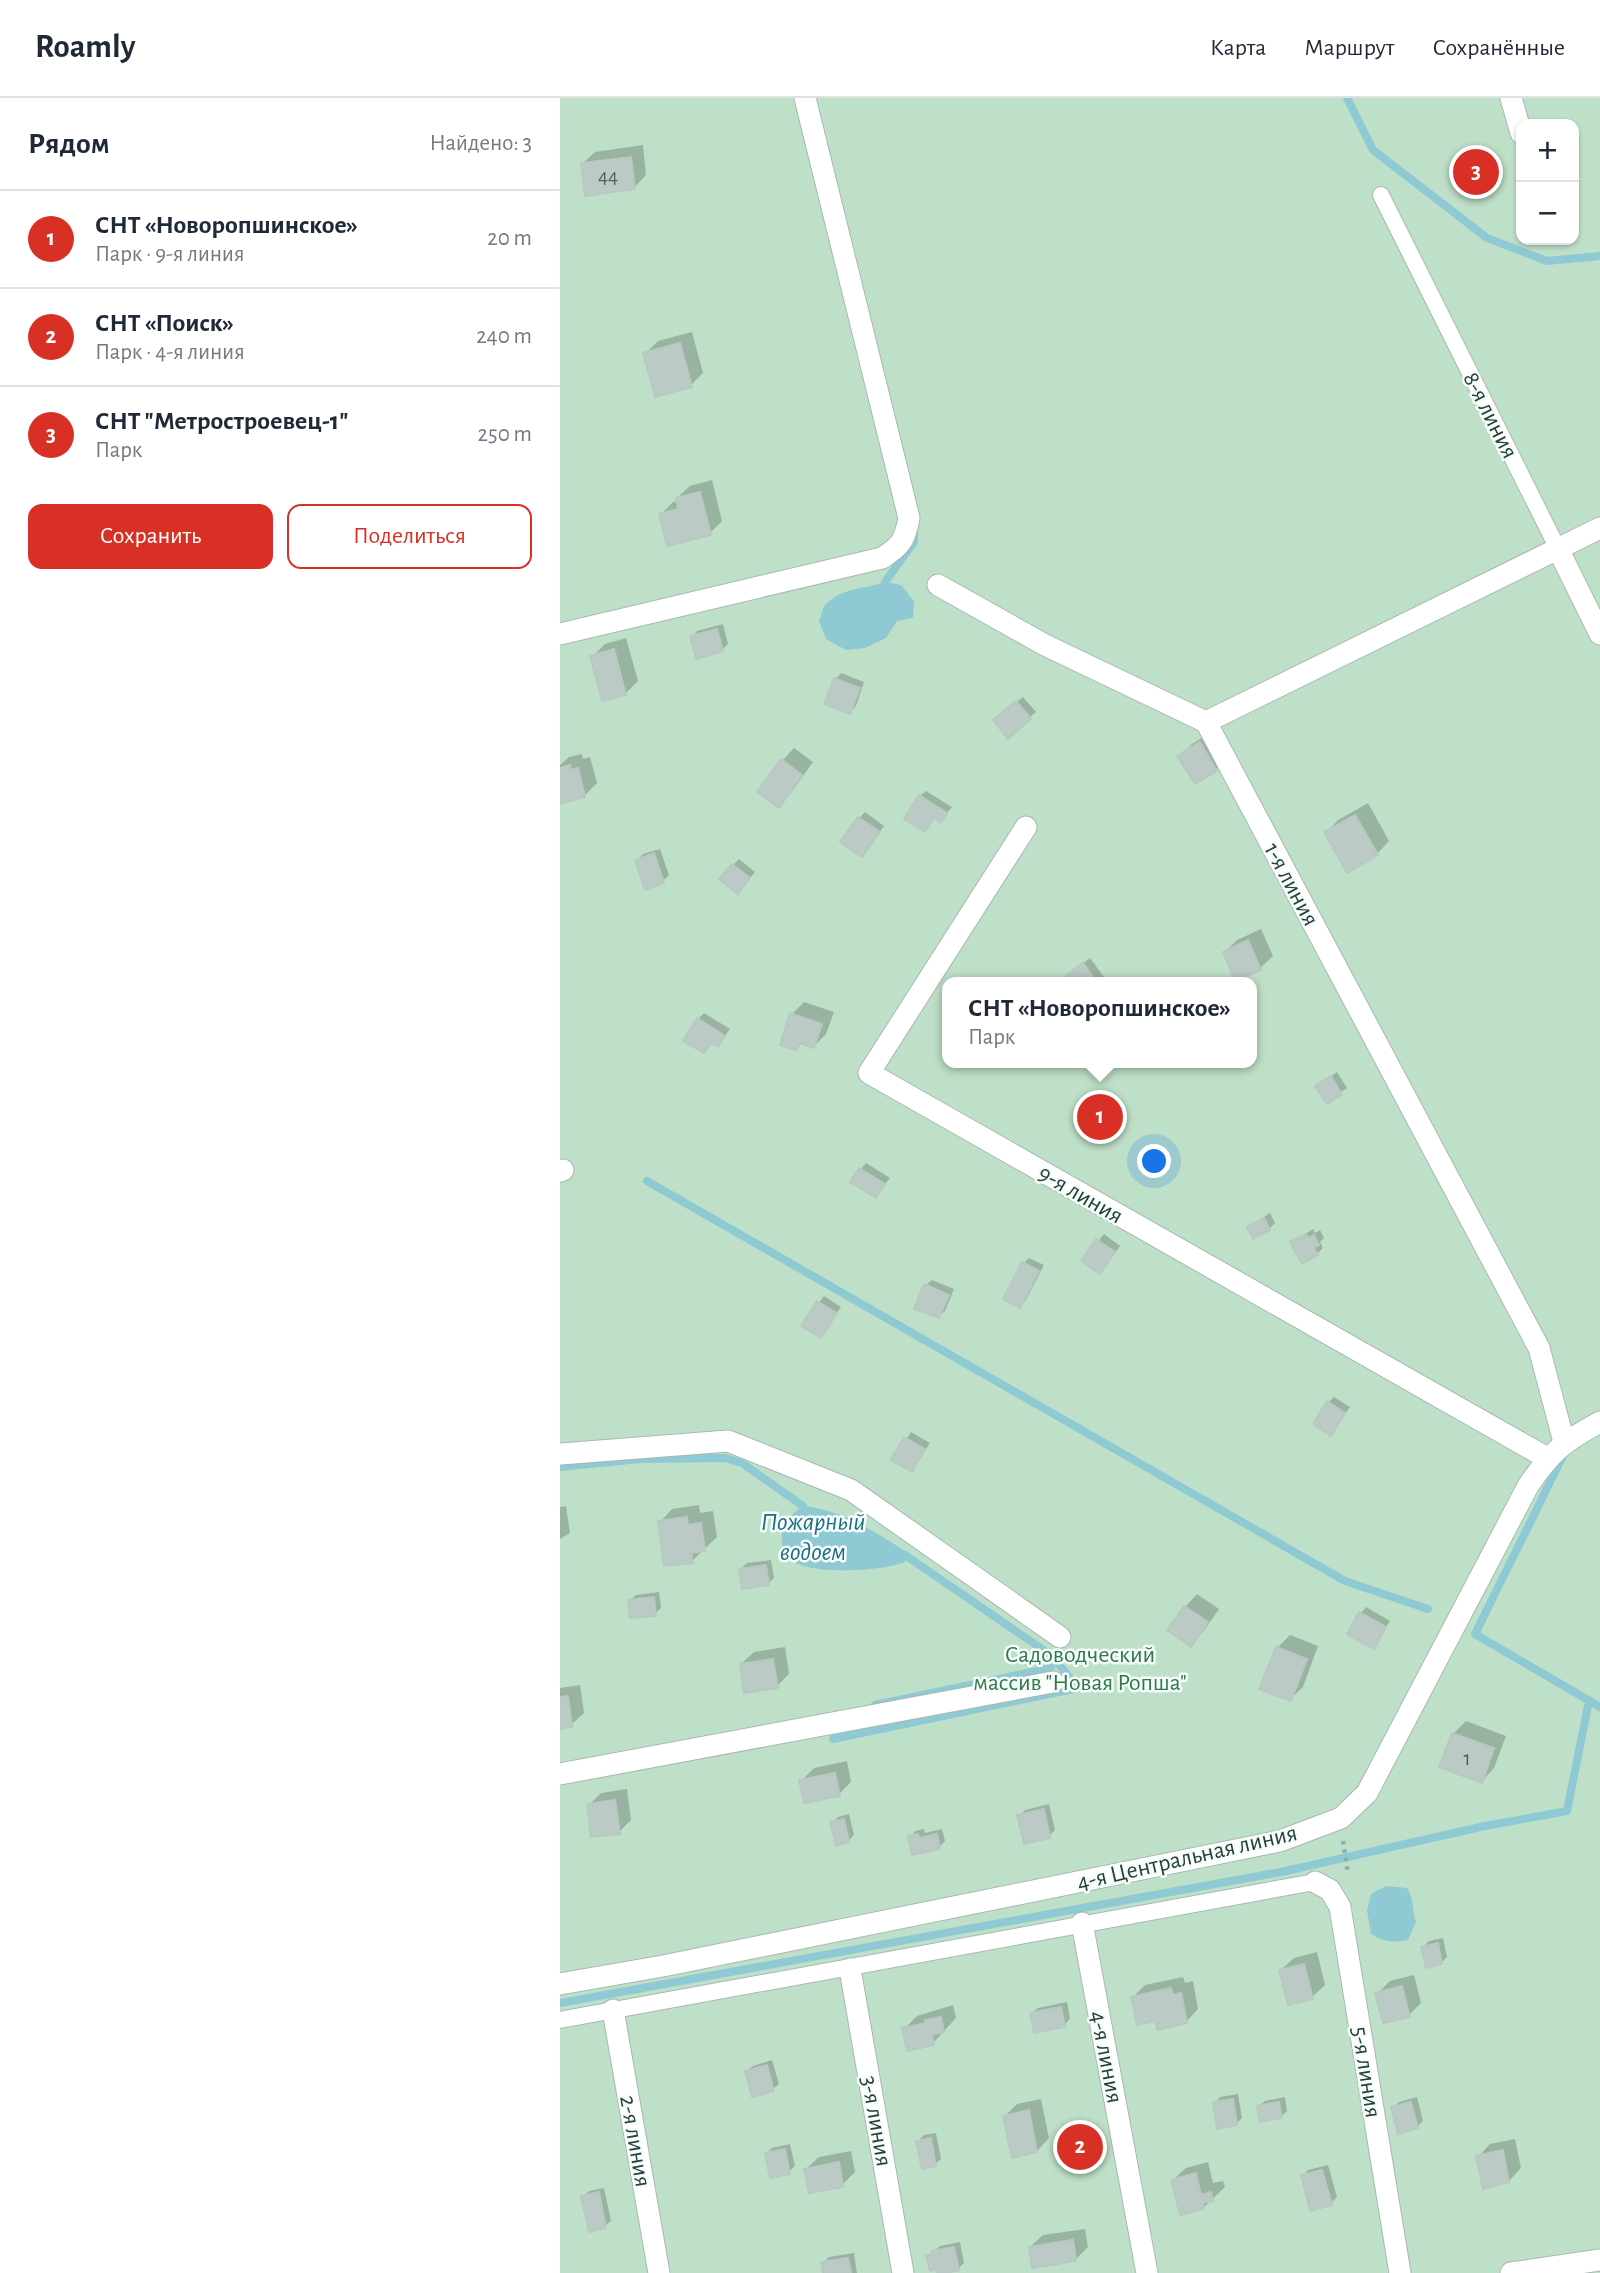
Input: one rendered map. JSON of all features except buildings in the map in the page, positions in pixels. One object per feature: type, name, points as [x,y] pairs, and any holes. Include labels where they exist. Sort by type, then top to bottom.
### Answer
[{"type":"street","points":[[560,634],[882,558],[895,550],[905,537],[909,518],[805,98]]},
{"type":"street","points":[[1511,98],[1517,119]]},
{"type":"street","points":[[939,585],[1045,645],[1206,722],[1600,528]]},
{"type":"street","name":"8-я линия","points":[[1558,549],[1600,634]]},
{"type":"street","name":"1-я линия","points":[[1206,722],[1539,1348],[1572,1437]]},
{"type":"street","name":"9-я линия","points":[[1026,827],[869,1073],[1547,1458]]},
{"type":"street","name":"4-я Центральная линия","points":[[560,1984],[676,1964],[1280,1841],[1341,1818],[1367,1793],[1528,1486],[1547,1458],[1572,1437],[1600,1422]]},
{"type":"street","points":[[1572,1437],[1600,1443]]},
{"type":"street","points":[[560,1454],[728,1441],[851,1490],[1060,1637]]},
{"type":"street","points":[[560,1774],[1052,1682]]},
{"type":"street","name":"5-я линия","points":[[1315,1882],[1329,1890],[1340,1907],[1400,2273]]},
{"type":"street","name":"4-я линия","points":[[1082,1923],[1147,2273]]},
{"type":"street","name":"3-я линия","points":[[850,1969],[903,2273]]},
{"type":"street","name":"2-я линия","points":[[613,2010],[659,2273]]},
{"type":"street","points":[[1511,2273],[1600,2260]]},
{"type":"lane","name":"8-я линия","points":[[1381,195],[1558,549]]},
{"type":"lane","points":[[560,2021],[1315,1882]]},
{"type":"path","points":[[1344,1847],[1347,1867]]},
{"type":"green space","name":"Садоводческий массив \"Новая Ропша\"","points":[[560,98],[1600,98],[1600,2273],[560,2273]]},
{"type":"water","points":[[885,582],[901,585],[914,601],[913,618],[897,621],[886,638],[865,648],[846,650],[826,639],[819,621],[825,605],[831,599],[846,592]]},
{"type":"water","name":"Пожарный водоем","points":[[803,1506],[844,1516],[869,1529],[905,1551],[905,1562],[865,1570],[830,1570],[801,1565],[791,1560],[783,1546],[784,1524]]},
{"type":"water","points":[[1386,1886],[1407,1888],[1409,1892],[1416,1922],[1408,1940],[1389,1941],[1371,1934],[1367,1910],[1371,1894]]},
{"type":"waterway","points":[[1347,98],[1373,150],[1487,238],[1547,261],[1600,256]]},
{"type":"waterway","points":[[885,582],[914,542],[914,531]]},
{"type":"waterway","points":[[647,1181],[1345,1581],[1428,1609]]},
{"type":"waterway","points":[[1563,1456],[1475,1634],[1600,1707]]},
{"type":"waterway","points":[[560,1467],[640,1459],[725,1458],[742,1463],[803,1506]]},
{"type":"waterway","points":[[833,1739],[1078,1688],[1052,1656],[905,1555]]},
{"type":"waterway","points":[[875,1705],[1051,1668],[1052,1656]]},
{"type":"waterway","points":[[560,2003],[1281,1872],[1485,1826],[1567,1811],[1589,1701]]},
{"type":"place","name":"СНТ \"Метростроевец-1\"","points":[[1476,172]]},
{"type":"place","name":"СНТ «Новоропшинское»","points":[[1100,1117]]},
{"type":"place","name":"СНТ «Поиск»","points":[[1080,2147]]}]
